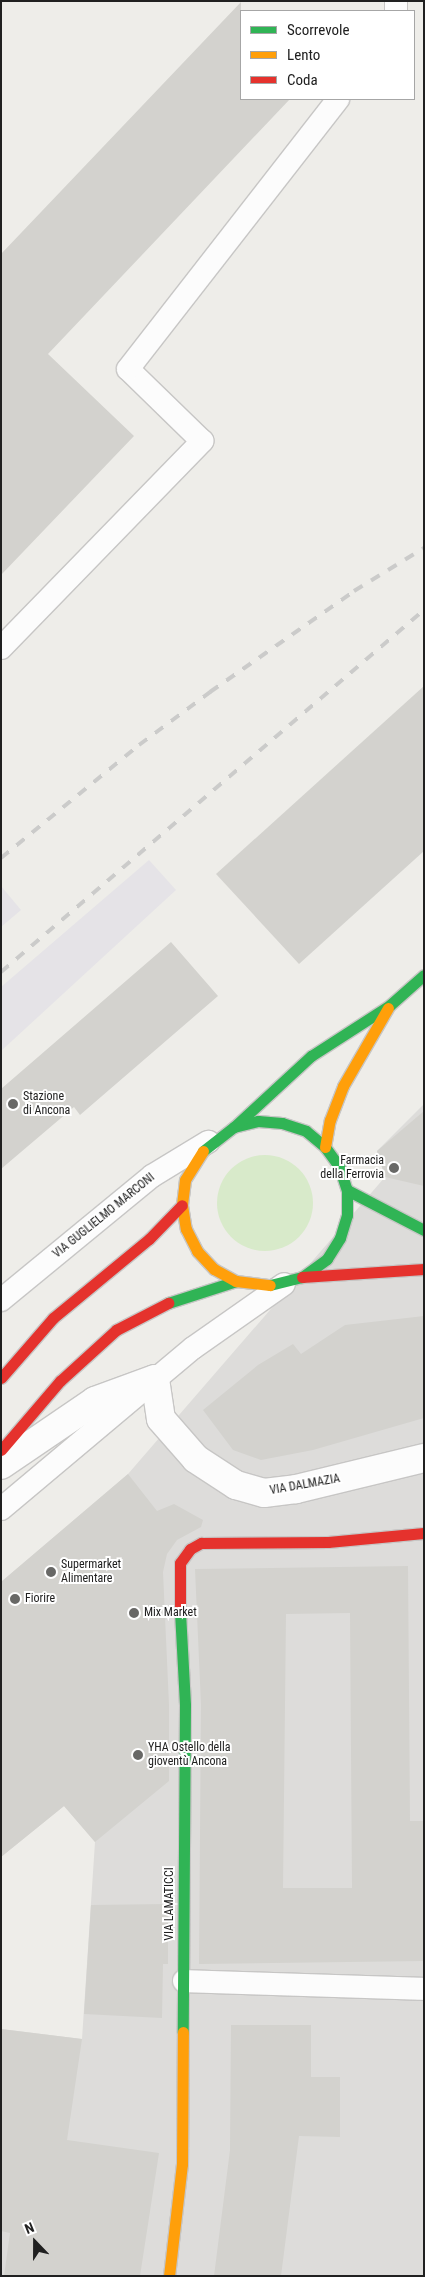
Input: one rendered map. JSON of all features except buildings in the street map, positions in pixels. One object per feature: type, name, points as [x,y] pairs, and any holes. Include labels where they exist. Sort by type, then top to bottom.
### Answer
[{"type":"main road","name":"VIA GUGLIELMO MARCONI","points":[[234,1127],[258,1121],[282,1123],[306,1132],[325,1147],[339,1166],[347,1190],[347,1215],[340,1238],[327,1259],[293,1280],[260,1286],[236,1281],[214,1269],[197,1251],[186,1229],[182,1204],[185,1180],[196,1158],[213,1140],[234,1127],[311,1056],[390,1005],[424,975]]},
{"type":"main road","name":"VIA GUGLIELMO MARCONI","points":[[325,1147],[330,1120],[343,1086],[390,1005]]},
{"type":"main road","points":[[347,1190],[424,1230]]},
{"type":"main road","points":[[1,1378],[53,1318],[149,1239],[182,1204]]},
{"type":"main road","points":[[293,1280],[424,1270]]},
{"type":"main road","name":"VIA GUGLIELMO MARCONI","points":[[1,1450],[60,1381],[116,1330],[168,1303],[236,1281]]},
{"type":"main road","name":"VIA LAMATICCI","points":[[169,2276],[182,2164],[185,1705],[178,1575],[180,1563],[190,1548],[201,1543],[328,1542],[424,1533]]},
{"type":"street","name":"VIA DALMAZIA","points":[[155,1379],[161,1419],[196,1459],[236,1485],[264,1492],[296,1489],[424,1458]]},
{"type":"street","name":"VIA GUGLIELMO MARCONI","points":[[1,1465],[95,1401],[155,1379]]},
{"type":"lane","points":[[1,648],[202,441],[128,369],[337,100]]},
{"type":"lane","name":"VIA GUGLIELMO MARCONI","points":[[1,1300],[152,1176],[213,1140]]},
{"type":"lane","name":"VIA GUGLIELMO MARCONI","points":[[1,1510],[155,1379],[293,1280]]},
{"type":"lane","points":[[184,1981],[424,1989]]},
{"type":"shaded area","points":[[149,860],[176,890],[1,1051],[1,987]]},
{"type":"shaded area","points":[[1,886],[21,910],[1,927]]},
{"type":"shaded area","points":[[424,1104],[424,2276],[1,2276],[1,2029],[82,2039],[95,1842],[64,1806],[1,1857],[1,1582],[128,1474],[385,1177],[377,1151]]},
{"type":"green space","points":[[265,1155],[283,1159],[299,1169],[309,1185],[313,1203],[309,1221],[299,1237],[283,1247],[265,1251],[247,1247],[231,1237],[221,1221],[217,1203],[221,1185],[231,1169],[247,1159]]},
{"type":"railway","points":[[1,858],[139,745],[210,692],[354,591],[424,548]]},
{"type":"railway","points":[[1,972],[424,610]]},
{"type":"traffic: fast","points":[[203,1151],[234,1127],[311,1056],[390,1005],[424,975]]},
{"type":"traffic: fast","points":[[234,1127],[258,1121],[282,1123],[306,1131],[325,1147],[339,1166],[347,1190],[347,1215],[340,1238],[327,1259],[302,1277],[270,1285]]},
{"type":"traffic: fast","points":[[347,1190],[424,1230]]},
{"type":"traffic: fast","points":[[168,1303],[236,1281]]},
{"type":"traffic: fast","points":[[180,1612],[185,1705],[183,2032]]},
{"type":"traffic: slow","points":[[325,1147],[330,1120],[343,1086],[388,1008]]},
{"type":"traffic: slow","points":[[203,1151],[185,1180],[182,1205],[186,1229],[197,1251],[214,1269],[236,1281],[270,1285]]},
{"type":"traffic: slow","points":[[169,2276],[182,2164],[183,2032]]},
{"type":"traffic: jam","points":[[1,1378],[53,1318],[149,1239],[182,1205]]},
{"type":"traffic: jam","points":[[302,1277],[424,1269]]},
{"type":"traffic: jam","points":[[1,1450],[60,1381],[116,1330],[168,1303]]},
{"type":"traffic: jam","points":[[180,1612],[180,1563],[190,1549],[201,1543],[328,1542],[424,1533]]},
{"type":"place","name":"Stazione di Ancona","points":[[13,1104]]},
{"type":"place","name":"Farmacia della Ferrovia","points":[[394,1168]]},
{"type":"place","name":"Supermarket Alimentare","points":[[51,1572]]},
{"type":"place","name":"Fiorire","points":[[15,1599]]},
{"type":"place","name":"Mix Market","points":[[134,1613]]},
{"type":"place","name":"YHA Ostello della gioventù Ancona","points":[[138,1755]]}]
